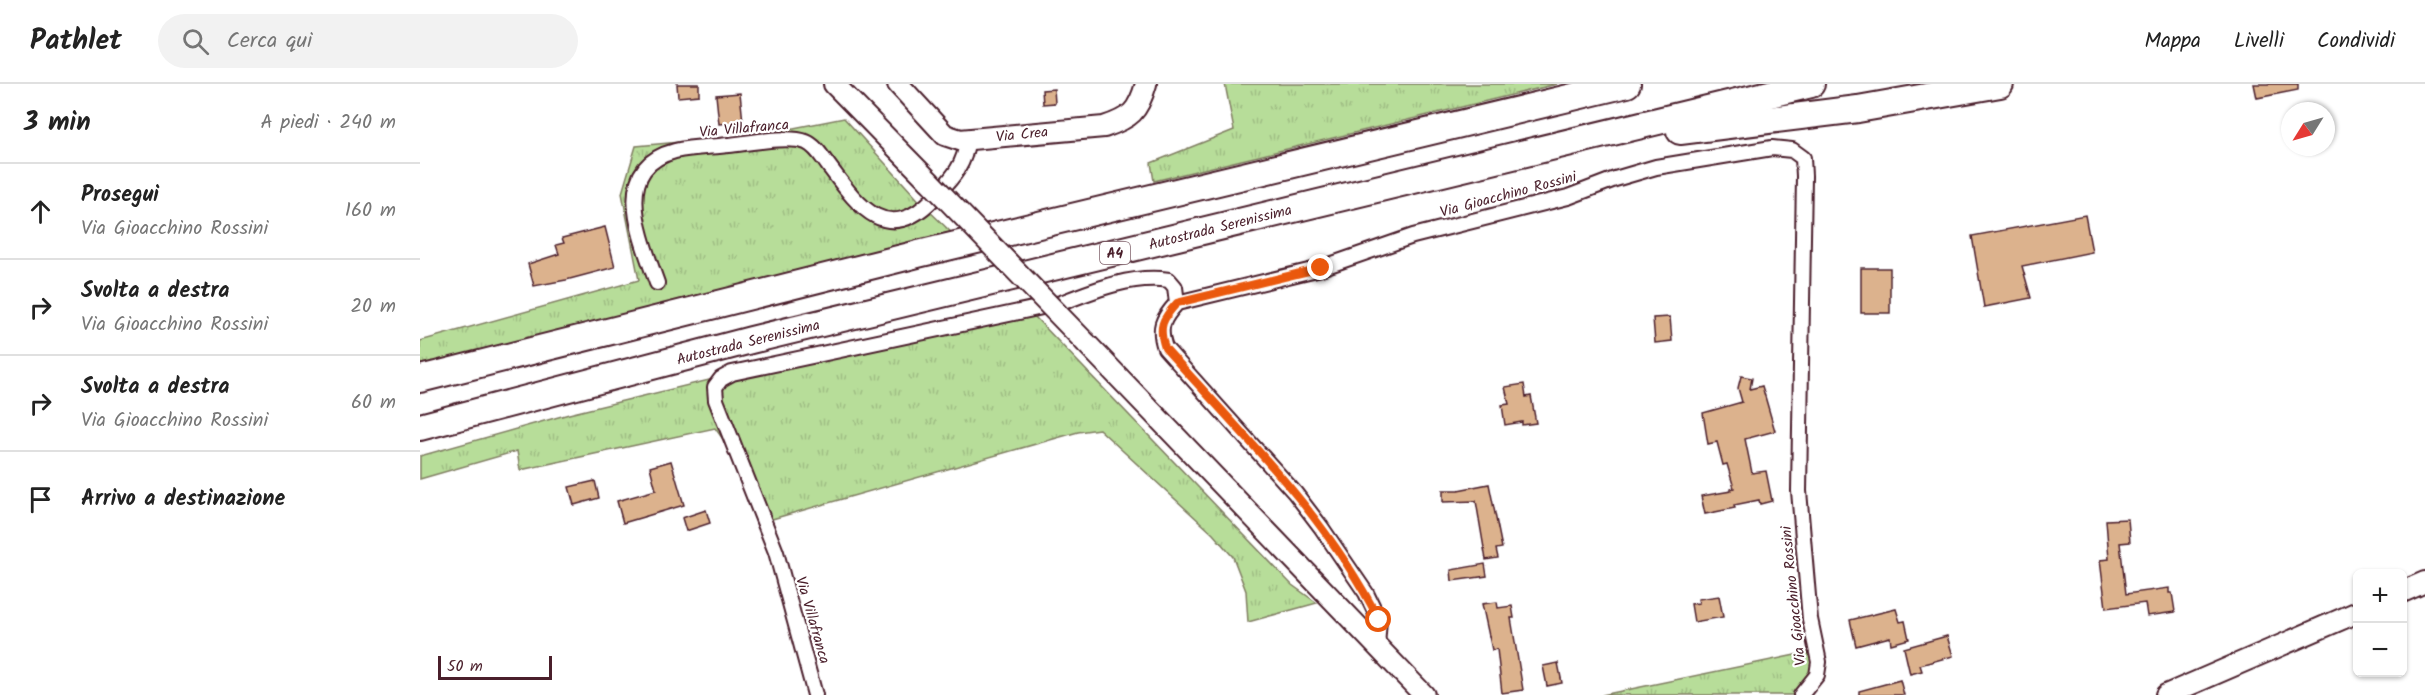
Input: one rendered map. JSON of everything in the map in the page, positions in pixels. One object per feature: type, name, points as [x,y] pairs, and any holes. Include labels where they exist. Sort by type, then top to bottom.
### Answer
[{"type":"highway","points":[[420,379],[895,260],[1624,84]]},
{"type":"highway","name":"Autostrada Serenissima","points":[[420,427],[695,354],[1811,84]]},
{"type":"highway","points":[[942,295],[1068,276],[1682,131],[1858,110],[2000,84]]},
{"type":"main road","points":[[834,84],[1424,695]]},
{"type":"main road","name":"Via Crea","points":[[898,84],[945,135],[967,141],[1104,127],[1130,116],[1138,108],[1146,84]]},
{"type":"main road","points":[[2407,590],[2425,582]]},
{"type":"main road","points":[[2166,695],[2353,614]]},
{"type":"street","name":"Via Villafranca","points":[[657,283],[636,219],[636,188],[638,178],[644,169],[664,155],[676,151],[711,147],[782,140],[805,141],[815,148],[843,186],[870,214],[894,221],[909,216],[927,205],[958,172],[967,141]]},
{"type":"street","name":"Via Gioacchino Rossini","points":[[1177,303],[1321,268],[1413,236],[1568,197],[1615,178],[1656,167],[1772,148],[1792,150],[1803,158],[1804,176],[1799,491],[1810,619],[1819,662],[1817,675],[1801,695]]},
{"type":"street","name":"Via Villafranca","points":[[816,695],[776,552],[716,399],[714,387],[721,379],[732,372],[1061,303],[1104,286],[1157,278],[1169,280],[1175,288],[1177,303]]},
{"type":"street","points":[[1177,303],[1168,313],[1160,333],[1165,348],[1321,526],[1366,593],[1379,620],[1377,646]]},
{"type":"green space","points":[[1225,84],[1557,84],[1154,181],[1151,163],[1234,130]]},
{"type":"green space","points":[[844,118],[924,206],[951,232],[528,338],[420,369],[420,341],[639,280],[622,193],[636,146],[758,135]]},
{"type":"green space","points":[[1022,304],[1292,585],[1317,603],[1248,622],[1246,591],[1233,557],[1213,534],[1099,429],[1078,432],[765,521],[730,449],[715,428],[520,470],[517,451],[420,479],[420,456],[569,414]]},
{"type":"green space","points":[[1810,652],[1813,668],[1795,695],[1602,695]]},
{"type":"building","points":[[677,84],[699,84],[699,95],[678,97]]},
{"type":"building","points":[[2254,84],[2298,84],[2298,90],[2257,98]]},
{"type":"building","points":[[1054,89],[1055,103],[1043,104],[1042,90]]},
{"type":"building","points":[[740,93],[743,122],[719,124],[716,95]]},
{"type":"building","points":[[2085,215],[2092,252],[2022,266],[2031,298],[1984,307],[1972,236]]},
{"type":"building","points":[[605,227],[615,267],[534,286],[528,264],[559,254],[556,245],[564,243],[562,238]]},
{"type":"building","points":[[1861,268],[1890,268],[1890,313],[1861,313]]},
{"type":"building","points":[[1670,317],[1672,341],[1655,343],[1653,318]]},
{"type":"building","points":[[1741,376],[1752,378],[1750,389],[1762,386],[1775,431],[1745,439],[1752,473],[1766,471],[1772,501],[1760,504],[1759,500],[1705,514],[1701,496],[1731,491],[1734,488],[1727,464],[1723,465],[1717,442],[1708,444],[1703,413],[1742,402],[1738,388]]},
{"type":"building","points":[[1524,384],[1526,397],[1531,396],[1536,423],[1522,425],[1522,422],[1505,425],[1502,405],[1509,404],[1505,387]]},
{"type":"building","points":[[671,461],[684,505],[623,523],[617,501],[656,490],[650,467]]},
{"type":"building","points":[[595,481],[599,498],[574,505],[569,487]]},
{"type":"building","points":[[1489,484],[1502,548],[1496,549],[1498,558],[1486,560],[1476,501],[1443,502],[1443,490],[1458,490]]},
{"type":"building","points":[[706,510],[710,523],[686,531],[682,518]]},
{"type":"building","points":[[2128,519],[2130,542],[2120,543],[2126,594],[2169,588],[2175,612],[2147,616],[2145,603],[2106,608],[2100,560],[2109,559],[2106,520]]},
{"type":"building","points":[[1485,564],[1487,576],[1452,581],[1451,570]]},
{"type":"building","points":[[1719,596],[1723,617],[1694,622],[1691,604],[1699,603],[1698,599]]},
{"type":"building","points":[[1497,602],[1498,608],[1512,606],[1514,618],[1511,618],[1523,690],[1502,693],[1497,649],[1492,650],[1482,604]]},
{"type":"building","points":[[1896,609],[1900,622],[1905,621],[1909,639],[1891,644],[1890,637],[1856,646],[1850,620]]},
{"type":"building","points":[[1947,636],[1953,656],[1920,665],[1922,671],[1910,674],[1904,648]]},
{"type":"building","points":[[1558,663],[1562,683],[1547,686],[1543,666]]},
{"type":"building","points":[[1900,680],[1904,695],[1859,695],[1859,691]]},
{"type":"route","points":[[1321,268],[1177,303],[1168,313],[1160,333],[1165,348],[1321,526],[1366,593],[1379,620]]}]
